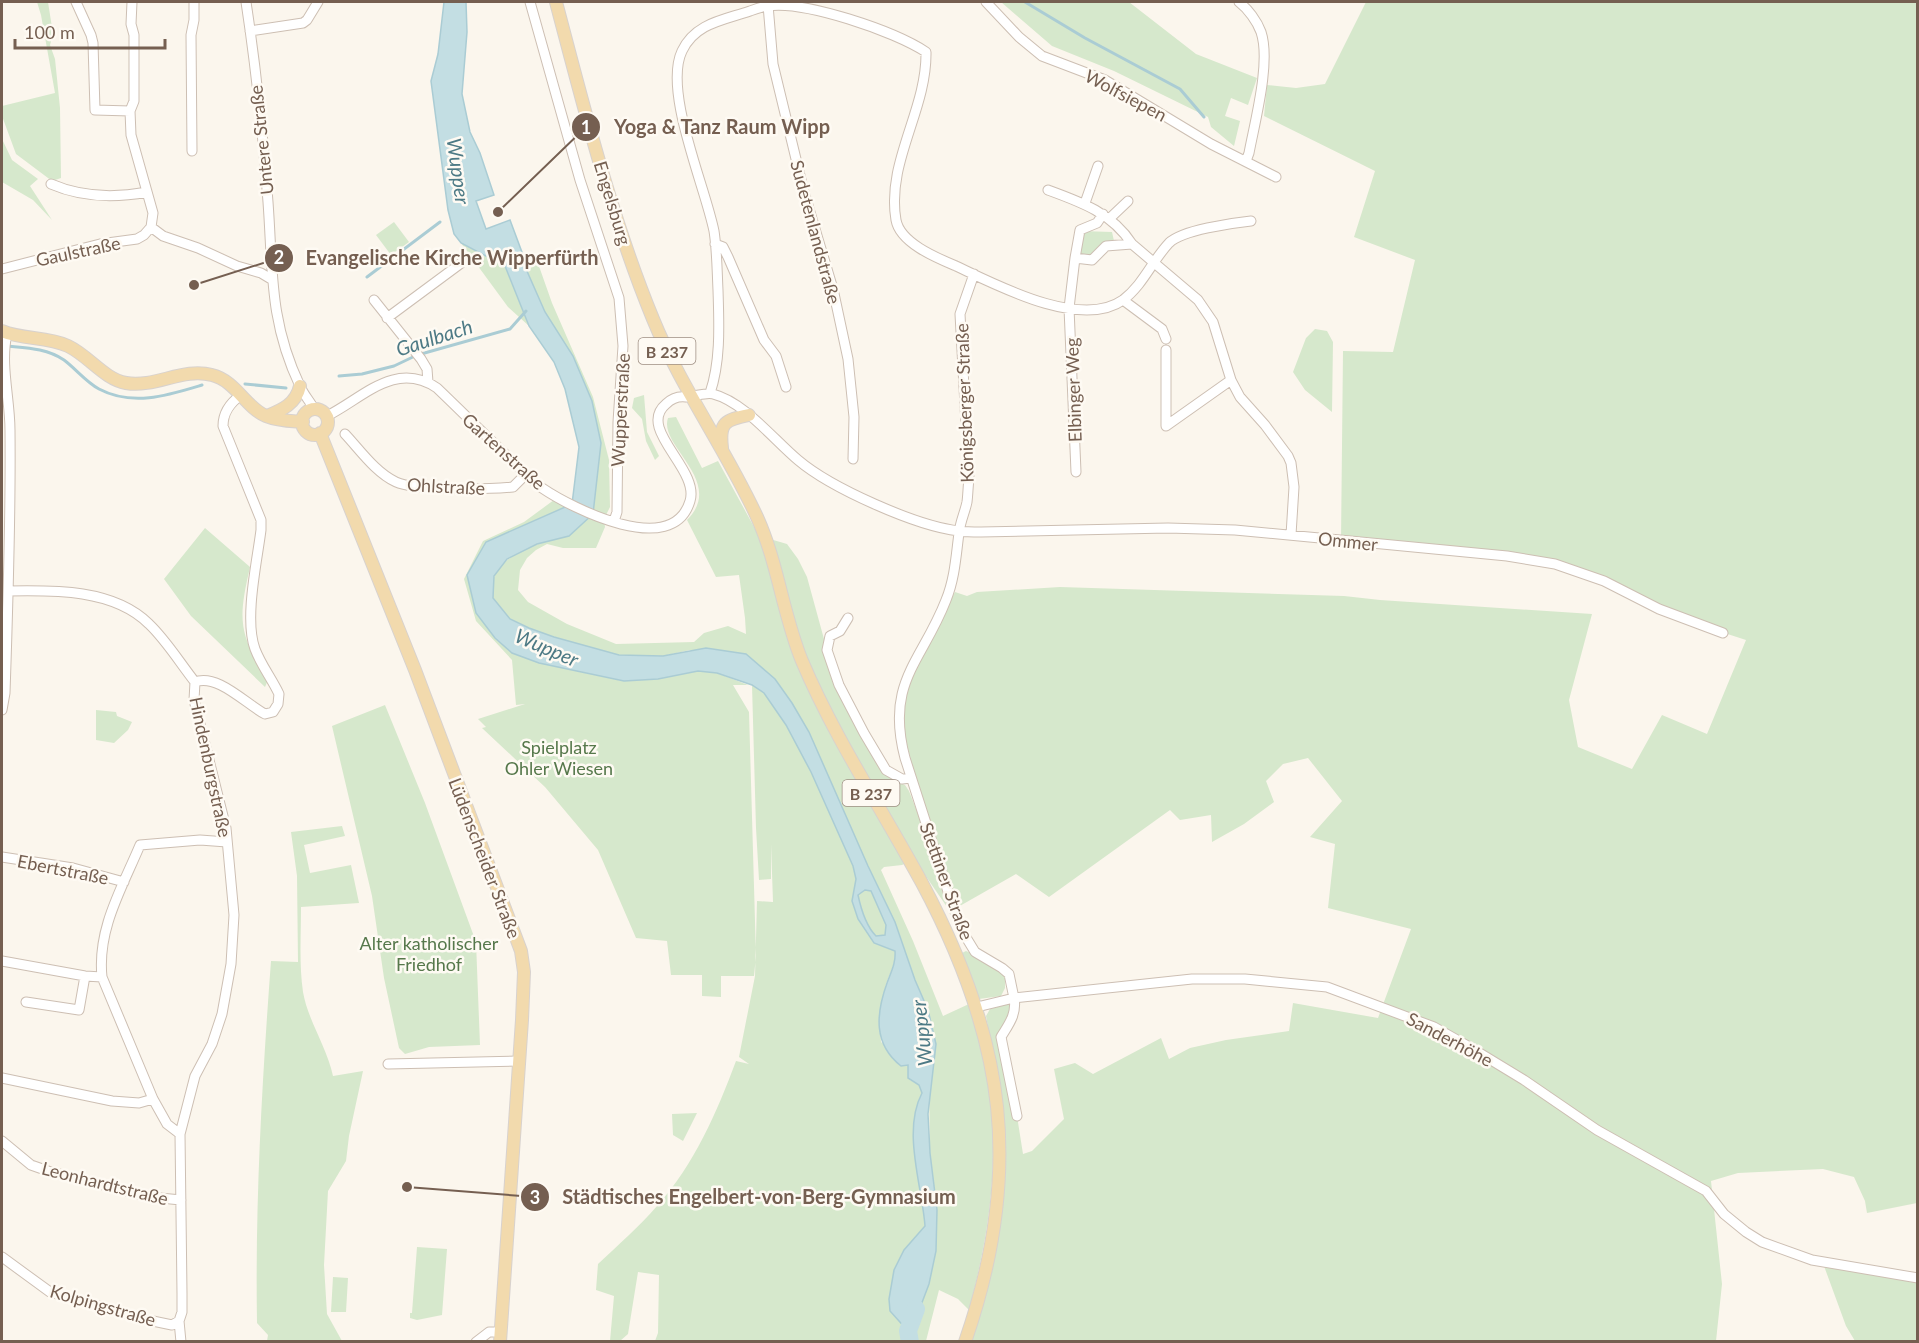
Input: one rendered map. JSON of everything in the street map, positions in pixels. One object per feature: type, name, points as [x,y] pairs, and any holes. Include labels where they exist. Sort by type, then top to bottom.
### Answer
[{"type":"main road","name":"Engelsburg","points":[[556,2],[606,182],[632,263],[653,321],[691,397]]},
{"type":"main road","points":[[4,335],[44,338],[60,343],[72,348],[124,383],[147,383],[200,372],[223,379],[253,407],[267,416],[303,422]]},
{"type":"main road","points":[[267,416],[286,408],[297,397],[300,386]]},
{"type":"main road","name":"B 237","points":[[691,397],[741,485],[763,533],[780,582],[801,659],[839,738],[932,902],[977,1007],[988,1047],[995,1089],[1000,1130],[999,1170],[995,1217],[986,1266],[965,1341]]},
{"type":"main road","points":[[314,409],[322,411],[327,416],[327,428],[321,433],[314,434],[304,428],[303,422],[307,412],[314,409]]},
{"type":"main road","points":[[722,452],[720,434],[724,424],[732,419],[749,415]]},
{"type":"main road","name":"Lüdenscheider Straße","points":[[321,433],[415,670],[521,951],[524,981],[501,1336]]},
{"type":"street","points":[[76,2],[93,43],[95,110],[130,111]]},
{"type":"street","points":[[132,2],[134,101],[130,111],[131,135],[153,213],[151,227],[163,236],[198,248],[237,266],[261,273],[271,279],[282,340],[300,386],[314,409]]},
{"type":"street","points":[[192,151],[190,35],[194,20],[194,2]]},
{"type":"street","name":"Untere Straße","points":[[246,2],[268,201],[271,279]]},
{"type":"street","points":[[250,31],[303,23],[308,20],[318,2]]},
{"type":"street","name":"Wupperstraße","points":[[530,2],[576,166],[619,298],[623,346],[618,422],[617,512],[614,522]]},
{"type":"street","name":"Wolfsiepen","points":[[986,2],[1019,37],[1042,56],[1105,80],[1211,144],[1276,177]]},
{"type":"street","points":[[1239,2],[1245,7],[1261,32],[1264,54],[1251,143],[1246,161]]},
{"type":"street","points":[[710,393],[714,381],[719,326],[715,244],[706,197],[678,104],[676,71],[682,51],[694,34],[711,22],[768,5],[800,7],[829,12],[894,36],[926,52],[925,75],[895,183],[897,224],[906,237],[925,252],[1041,302],[1069,308],[1095,310],[1123,300],[1140,283],[1170,241],[1198,230],[1251,220]]},
{"type":"street","name":"Sudetenlandstraße","points":[[768,5],[773,64],[848,359],[854,417],[853,459]]},
{"type":"street","points":[[1085,203],[1098,166]]},
{"type":"street","points":[[51,184],[63,190],[99,195],[147,192]]},
{"type":"street","points":[[1048,190],[1085,203],[1106,217],[1122,229],[1132,244],[1153,264],[1198,300],[1213,322],[1231,380],[1240,397],[1270,431],[1291,463],[1294,487],[1291,535]]},
{"type":"street","name":"Elbinger Weg","points":[[1076,472],[1069,308],[1080,230],[1106,217],[1128,201]]},
{"type":"street","name":"Gaulstraße","points":[[2,268],[100,244],[137,239],[151,227]]},
{"type":"street","points":[[715,244],[723,248],[728,257],[764,340],[776,356],[786,387]]},
{"type":"street","points":[[1075,258],[1092,260],[1106,246],[1132,244]]},
{"type":"street","points":[[387,318],[468,258]]},
{"type":"street","points":[[261,273],[271,265]]},
{"type":"street","name":"Königsberger Straße","points":[[958,531],[967,501],[969,479],[960,314],[974,274]]},
{"type":"street","points":[[327,416],[368,390],[393,379],[417,378],[428,382],[427,369],[421,359],[374,300]]},
{"type":"street","points":[[1123,300],[1162,329],[1166,339]]},
{"type":"street","points":[[2,710],[9,591],[4,335]]},
{"type":"street","points":[[1166,350],[1166,426],[1231,380]]},
{"type":"street","name":"Gartenstraße","points":[[428,382],[541,488],[601,518],[639,528],[658,528],[677,519],[687,508],[691,499],[690,483],[658,429],[657,418],[661,409],[678,396],[691,397]]},
{"type":"street","points":[[691,397],[710,393],[733,402],[792,455],[826,480],[900,515],[958,531]]},
{"type":"street","name":"Hindenburgstraße","points":[[181,1341],[179,1322],[182,1312],[180,1134],[195,1076],[212,1044],[222,1014],[231,964],[234,915],[223,812],[194,700],[195,682],[214,681],[265,714],[273,712],[279,700],[279,694],[253,641],[252,605],[261,519],[224,426],[230,404],[241,395]]},
{"type":"street","name":"Ohlstraße","points":[[345,434],[378,469],[402,485],[497,489],[513,487],[526,474]]},
{"type":"street","name":"Ommer","points":[[958,531],[1168,528],[1291,535],[1507,556],[1555,564],[1604,581],[1659,609],[1723,633]]},
{"type":"street","name":"Stettiner Straße","points":[[958,531],[957,553],[947,599],[912,665],[901,696],[900,734],[911,778],[964,934],[975,952],[1009,974],[1014,998]]},
{"type":"street","points":[[9,591],[61,591],[121,604],[133,610],[151,626],[195,682]]},
{"type":"street","points":[[848,618],[840,631],[830,636],[827,650],[840,685],[886,770],[902,779],[911,778]]},
{"type":"street","points":[[180,1134],[167,1124],[153,1099],[102,977],[100,957],[102,937],[140,845],[200,840],[227,843]]},
{"type":"street","name":"Ebertstraße","points":[[2,857],[73,868],[124,882]]},
{"type":"street","points":[[2,961],[102,977]]},
{"type":"street","points":[[26,1002],[79,1010],[85,976]]},
{"type":"street","name":"Sanderhöhe","points":[[1014,998],[1192,979],[1245,979],[1327,987],[1434,1027],[1524,1080],[1597,1130],[1706,1191],[1724,1214],[1762,1242],[1812,1260],[1917,1278]]},
{"type":"street","points":[[977,1007],[1014,998],[1016,1006],[1013,1019],[1000,1037],[1017,1116]]},
{"type":"street","points":[[388,1064],[519,1061]]},
{"type":"street","points":[[2,1078],[112,1101],[139,1103],[153,1099]]},
{"type":"street","name":"Leonhardtstraße","points":[[2,1141],[31,1165],[48,1172],[150,1197],[181,1200]]},
{"type":"street","name":"Kolpingstraße","points":[[2,1257],[50,1292],[148,1320],[172,1325],[179,1322]]},
{"type":"street","points":[[476,1341],[489,1332],[501,1336]]},
{"type":"green space","points":[[37,2],[48,2],[53,34],[50,45],[55,59],[60,108],[61,178],[52,181],[16,154],[2,116],[2,106],[55,93]]},
{"type":"green space","points":[[1001,2],[1129,2],[1196,54],[1257,78],[1248,105],[1231,98],[1225,116],[1240,121],[1234,146],[1211,127],[1208,117],[1114,71],[1052,46]]},
{"type":"green space","points":[[1366,2],[1917,2],[1917,1203],[1867,1213],[1865,1201],[1854,1177],[1823,1169],[1738,1173],[1711,1181],[1722,1284],[1716,1341],[970,1341],[1005,1171],[1004,1117],[986,1016],[990,1009],[1008,1004],[1012,1006],[1011,1018],[998,1036],[1017,1116],[1023,1154],[1032,1151],[1064,1119],[1054,1069],[1075,1063],[1093,1074],[1161,1038],[1169,1059],[1190,1048],[1289,1031],[1293,1003],[1378,1018],[1411,929],[1328,908],[1335,844],[1310,837],[1342,801],[1308,758],[1283,764],[1266,781],[1274,802],[1244,824],[1212,842],[1211,815],[1180,820],[1170,810],[1049,897],[1016,874],[958,907],[913,769],[904,733],[904,707],[909,682],[955,592],[967,596],[977,592],[1060,587],[1344,596],[1592,614],[1569,700],[1578,747],[1632,769],[1662,715],[1707,734],[1746,640],[1709,628],[1555,564],[1341,541],[1343,351],[1393,352],[1415,260],[1354,237],[1375,171],[1264,116],[1267,85],[1296,88],[1325,84]]},
{"type":"green space","points":[[2,139],[12,160],[38,179],[30,186],[52,220],[33,200],[2,182]]},
{"type":"green space","points":[[394,222],[409,242],[391,255],[376,235]]},
{"type":"green space","points":[[1081,231],[1112,232],[1114,241],[1093,255],[1081,255]]},
{"type":"green space","points":[[461,243],[505,266],[529,326],[508,307]]},
{"type":"green space","points":[[534,252],[552,303],[593,397],[609,460],[610,507],[604,519],[605,527],[596,548],[563,548],[547,544],[527,558],[520,570],[518,590],[528,602],[567,624],[616,644],[694,642],[704,633],[728,626],[746,634],[739,575],[716,577],[687,520],[697,506],[699,492],[695,478],[672,440],[668,429],[668,418],[676,417],[702,468],[718,461],[759,536],[787,544],[798,559],[807,577],[827,650],[864,733],[900,783],[905,785],[909,791],[926,835],[947,907],[914,859],[902,865],[884,867],[881,870],[943,1016],[969,1004],[988,1082],[993,1157],[986,1231],[969,1310],[958,1299],[939,1290],[926,1341],[655,1341],[658,1333],[659,1275],[638,1272],[628,1334],[620,1341],[610,1341],[614,1296],[596,1290],[598,1264],[643,1221],[670,1190],[703,1137],[736,1061],[749,1064],[739,1057],[755,976],[757,901],[773,902],[771,844],[771,879],[759,880],[752,685],[756,687],[690,650],[663,656],[619,655],[554,637],[510,619],[493,598],[495,575],[509,559],[528,548],[569,536],[592,401],[573,356],[545,312],[523,262],[523,255]],"holes":[[[874,878],[895,922],[928,1010],[930,1153],[937,1210],[929,1284],[920,1306],[904,1250],[925,1226],[914,1141],[916,1108],[922,1093],[919,1085],[910,1080],[909,1065],[881,1042],[882,1002],[895,951],[874,943],[852,901],[858,895],[864,917],[872,932],[876,936],[886,935],[886,925],[871,891],[865,890],[860,894]]]},
{"type":"green space","points":[[1315,329],[1327,331],[1333,342],[1332,412],[1305,390],[1293,372],[1306,338]]},
{"type":"green space","points":[[644,395],[647,432],[659,456],[655,460],[646,441],[642,419],[632,408],[634,398]]},
{"type":"green space","name":"Spielplatz Ohler Wiesen","points":[[558,497],[572,504],[486,542],[467,575],[539,663],[623,681],[658,679],[698,671],[717,673],[748,685],[733,685],[749,712],[756,956],[754,976],[721,976],[721,997],[702,996],[702,975],[671,975],[667,941],[636,938],[598,850],[545,787],[482,728],[486,727],[478,719],[525,704],[516,705],[512,660],[476,621],[464,579],[483,541],[524,522]]},
{"type":"green space","points":[[205,528],[250,567],[244,600],[243,626],[251,650],[268,680],[265,687],[191,616],[164,579]]},
{"type":"green space","name":"Alter katholischer Friedhof","points":[[385,705],[425,803],[476,942],[480,1045],[429,1047],[405,1054],[399,1048],[384,978],[372,896],[332,726]]},
{"type":"green space","points":[[96,710],[116,712],[117,716],[132,722],[128,730],[114,743],[96,740]]},
{"type":"green space","points":[[342,826],[345,836],[304,845],[310,873],[351,865],[359,903],[301,907],[300,950],[305,1003],[333,1076],[363,1071],[346,1161],[328,1191],[324,1265],[327,1314],[342,1341],[267,1341],[268,1335],[257,1323],[257,1232],[262,1097],[271,961],[298,962],[297,876],[291,832]]},
{"type":"green space","points":[[966,951],[1005,975],[1005,988],[1001,996],[979,999],[962,953]]},
{"type":"green space","points":[[697,1113],[683,1141],[673,1135],[672,1114]]},
{"type":"green space","points":[[417,1247],[447,1249],[442,1315],[417,1320],[410,1318],[410,1313],[412,1313]]},
{"type":"green space","points":[[1824,1266],[1917,1281],[1917,1341],[1855,1341],[1846,1326]]},
{"type":"green space","points":[[333,1277],[348,1278],[346,1312],[331,1312]]},
{"type":"water","points":[[444,2],[466,2],[467,32],[462,94],[470,132],[480,153],[494,195],[476,201],[486,229],[510,220],[523,255],[523,262],[545,312],[573,356],[592,401],[601,443],[593,514],[569,536],[537,544],[507,559],[494,576],[493,598],[510,619],[529,628],[619,655],[663,656],[706,648],[746,654],[775,679],[809,732],[895,922],[928,1010],[936,1044],[928,1114],[937,1210],[936,1251],[929,1284],[912,1329],[908,1331],[890,1311],[889,1299],[894,1270],[904,1250],[925,1226],[913,1141],[916,1108],[922,1093],[919,1085],[908,1078],[908,1065],[901,1066],[885,1048],[879,1028],[883,995],[894,963],[895,951],[874,943],[858,919],[852,901],[856,879],[853,866],[811,772],[786,725],[764,693],[752,685],[717,673],[698,671],[658,679],[624,681],[539,663],[512,653],[495,638],[476,613],[467,575],[486,542],[572,504],[579,447],[565,389],[554,362],[529,326],[505,266],[461,243],[454,234],[448,210],[431,81],[438,54]],"holes":[[[865,890],[871,891],[886,925],[885,935],[876,936],[862,911],[858,895]]]},
{"type":"waterway","points":[[1025,2],[1085,38],[1180,89],[1204,117]]},
{"type":"waterway","points":[[367,277],[440,222]]},
{"type":"waterway","name":"Gaulbach","points":[[421,354],[510,329],[526,311]]},
{"type":"waterway","name":"Gaulbach","points":[[6,346],[50,353],[64,360],[99,389],[125,397],[151,398],[202,385]]},
{"type":"waterway","name":"Gaulbach","points":[[339,376],[362,374],[394,366],[415,356]]},
{"type":"waterway","name":"Gaulbach","points":[[245,384],[286,388]]},
{"type":"waterway","name":"Wupper","points":[[910,1342],[908,1331],[916,1309]]},
{"type":"place","name":"Yoga & Tanz Raum Wipp","points":[[498,212]]},
{"type":"place","name":"Evangelische Kirche Wipperfürth","points":[[194,285]]},
{"type":"place","name":"Städtisches Engelbert-von-Berg-Gymnasium","points":[[407,1187]]}]
